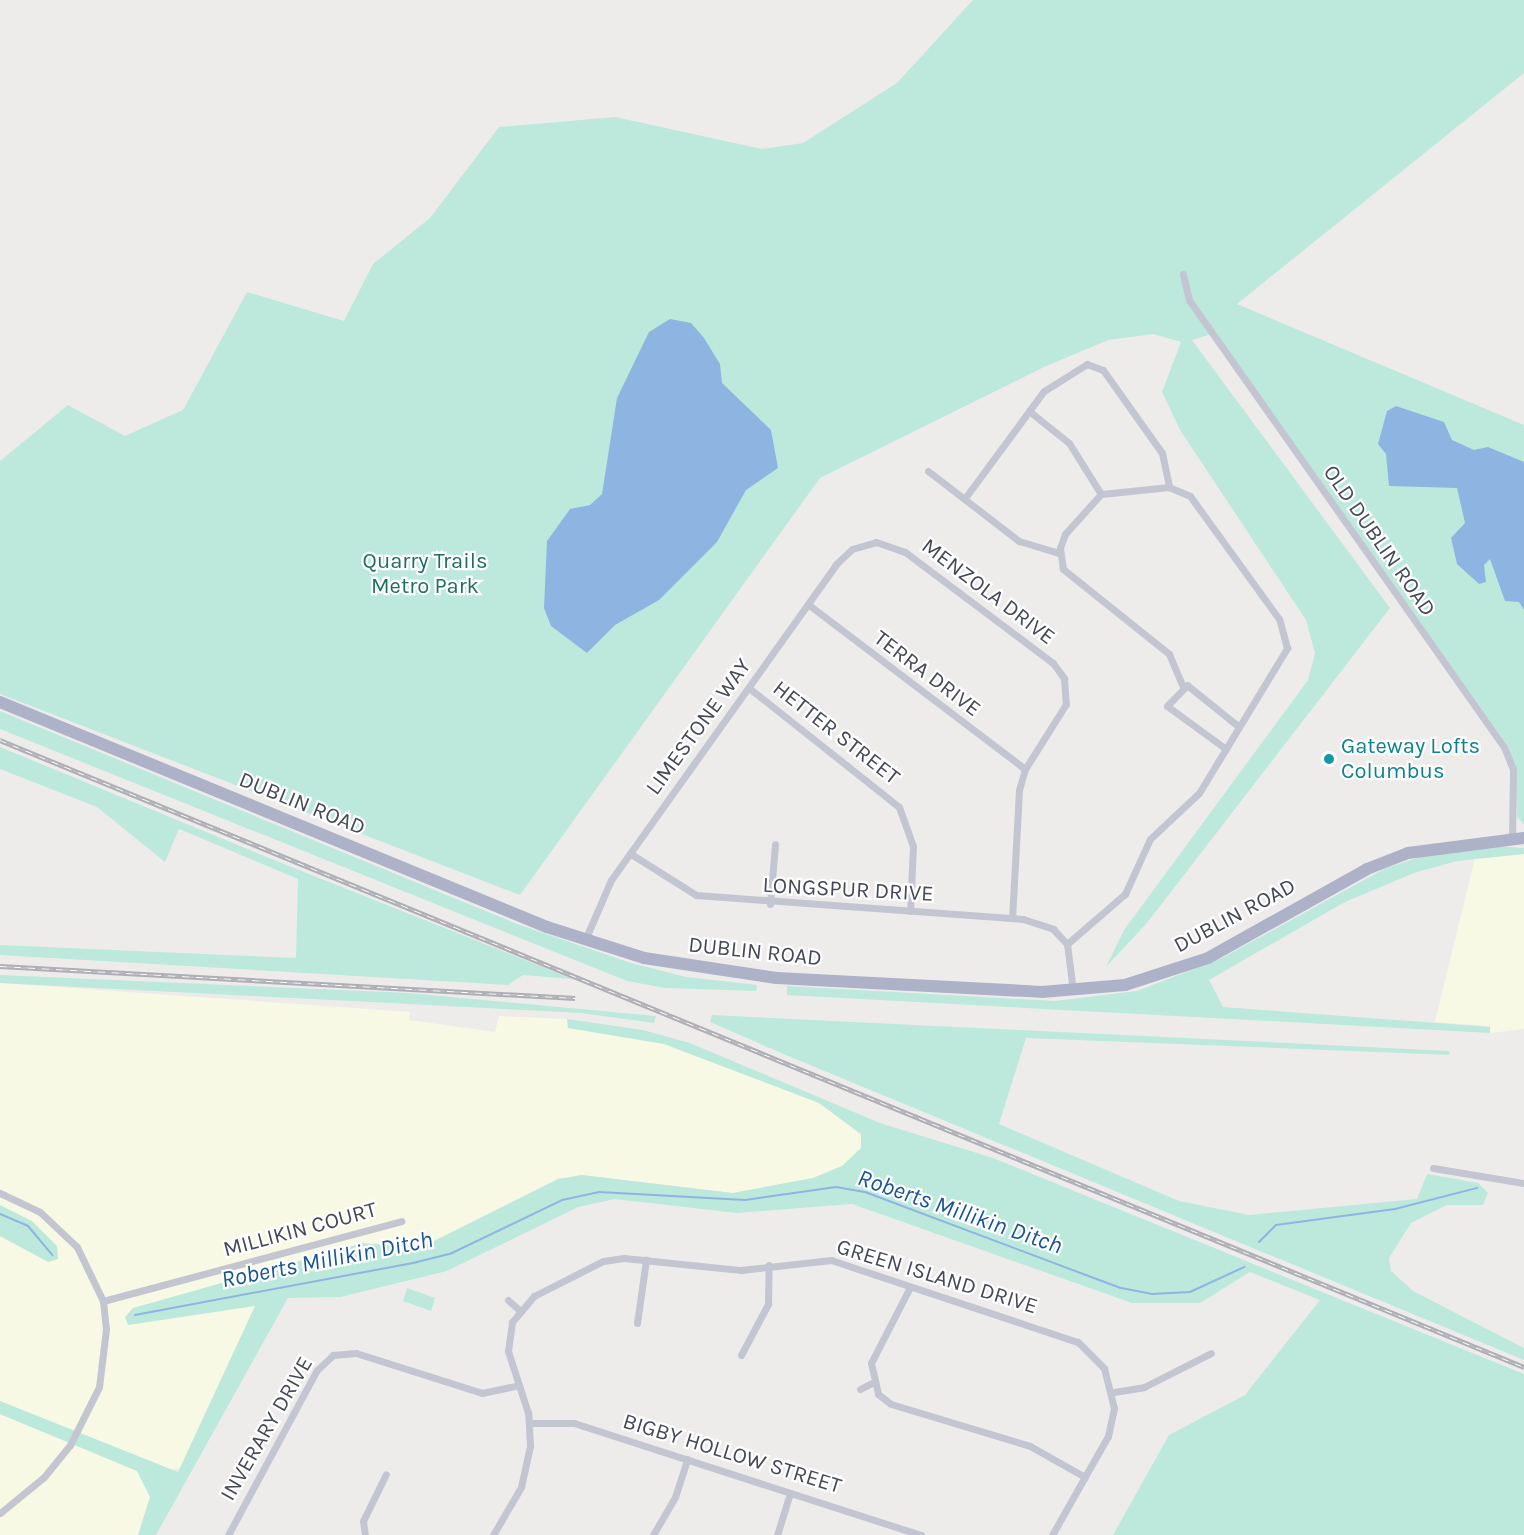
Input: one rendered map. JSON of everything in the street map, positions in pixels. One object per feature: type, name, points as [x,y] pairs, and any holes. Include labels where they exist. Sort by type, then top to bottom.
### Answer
[{"type":"main road","name":"DUBLIN ROAD","points":[[0,702],[585,940],[722,973],[1073,991],[1125,985],[1193,964],[1367,869],[1408,853],[1518,838]]},
{"type":"street","name":"OLD DUBLIN ROAD","points":[[1183,274],[1189,300],[1504,747],[1513,769],[1518,838]]},
{"type":"street","points":[[965,498],[1029,411],[1053,385],[1079,368],[1096,365],[1162,453],[1170,487]]},
{"type":"street","points":[[1029,411],[1069,443],[1101,494]]},
{"type":"street","points":[[928,471],[1019,541],[1059,553],[1070,577],[1168,654],[1182,684],[1239,727]]},
{"type":"street","points":[[1059,553],[1074,521],[1101,494],[1170,487],[1199,505],[1286,634],[1287,653],[1199,793],[1150,839],[1125,894],[1067,944],[1073,991]]},
{"type":"street","name":"MENZOLA DRIVE","points":[[859,545],[876,542],[905,552],[1053,663],[1064,678],[1066,704],[1025,770]]},
{"type":"street","name":"LIMESTONE WAY","points":[[585,940],[602,894],[836,564],[859,545]]},
{"type":"street","name":"TERRA DRIVE","points":[[809,605],[1025,770]]},
{"type":"street","points":[[1182,684],[1167,705],[1226,748]]},
{"type":"street","name":"HETTER STREET","points":[[749,688],[899,807],[913,846],[910,911]]},
{"type":"street","points":[[1012,918],[1016,810],[1025,770]]},
{"type":"street","points":[[770,904],[775,844]]},
{"type":"street","name":"LONGSPUR DRIVE","points":[[632,854],[685,891],[770,904],[1012,918],[1053,929],[1067,944]]},
{"type":"street","points":[[1434,1168],[1524,1183]]},
{"type":"street","points":[[0,1192],[40,1212],[68,1237],[103,1301],[106,1344],[94,1401],[57,1463],[0,1514]]},
{"type":"street","name":"MILLIKIN COURT","points":[[103,1301],[401,1221]]},
{"type":"street","points":[[637,1323],[646,1260]]},
{"type":"street","name":"GREEN ISLAND DRIVE","points":[[518,1309],[603,1261],[646,1260],[726,1269],[831,1260],[909,1289],[1078,1342],[1104,1368],[1114,1392]]},
{"type":"street","points":[[741,1355],[768,1304],[769,1265]]},
{"type":"street","points":[[909,1289],[871,1363],[872,1383],[891,1404],[1030,1446],[1085,1478]]},
{"type":"street","points":[[493,1535],[521,1487],[530,1423],[507,1341],[518,1309],[508,1300]]},
{"type":"street","name":"INVERARY DRIVE","points":[[228,1535],[317,1370],[333,1355],[356,1353],[482,1393],[519,1385]]},
{"type":"street","points":[[1052,1535],[1108,1436],[1114,1392],[1143,1387],[1211,1353]]},
{"type":"street","points":[[860,1389],[872,1383]]},
{"type":"street","name":"BIGBY HOLLOW STREET","points":[[530,1423],[574,1423],[921,1535]]},
{"type":"street","points":[[653,1535],[675,1497],[687,1460]]},
{"type":"street","points":[[365,1535],[363,1521],[386,1474]]},
{"type":"street","points":[[777,1535],[790,1493]]},
{"type":"shaded area","points":[[1524,854],[1524,1029],[1490,1033],[1490,1026],[1435,1022],[1475,858]]},
{"type":"shaded area","points":[[0,983],[410,1012],[409,1020],[495,1032],[499,1016],[567,1019],[568,1028],[664,1044],[819,1103],[861,1135],[861,1148],[842,1166],[813,1178],[732,1193],[582,1175],[558,1179],[432,1242],[403,1247],[375,1243],[128,1325],[256,1305],[181,1468],[164,1470],[0,1401]]},
{"type":"shaded area","points":[[0,1414],[137,1471],[150,1497],[138,1535],[0,1535]]},
{"type":"green space","name":"Quarry Trails Metro Park","points":[[973,0],[1524,0],[1524,73],[1237,304],[1524,425],[1524,824],[1517,817],[1515,768],[1508,746],[1215,333],[1192,340],[1390,608],[1147,923],[1106,967],[1124,930],[1308,680],[1315,653],[1306,620],[1180,430],[1162,392],[1181,342],[1153,334],[1108,340],[1044,367],[820,478],[520,895],[0,694],[0,461],[68,405],[125,436],[183,410],[247,292],[344,321],[373,264],[430,218],[499,127],[615,117],[762,149],[803,143],[897,83]]},
{"type":"green space","points":[[0,711],[517,924],[631,963],[686,977],[757,985],[756,991],[665,988],[627,981],[0,729]]},
{"type":"green space","points":[[0,747],[284,864],[573,979],[523,975],[508,985],[0,955],[0,945],[296,958],[298,879],[179,829],[165,862],[97,807],[0,769]]},
{"type":"green space","points":[[1497,846],[1524,848],[1524,854],[1457,861],[1414,873],[1345,902],[1209,980],[1223,1007],[1490,1027],[1490,1033],[787,995],[787,986],[1055,1001],[1137,991],[1222,958],[1384,869],[1420,857]]},
{"type":"green space","points":[[0,975],[409,993],[656,1016],[654,1023],[581,1013],[0,983]]},
{"type":"green space","points":[[712,1015],[1449,1051],[1450,1055],[1026,1038],[999,1124],[1179,1201],[1249,1215],[1417,1199],[1427,1174],[1478,1183],[1488,1193],[1483,1205],[1447,1205],[1411,1223],[1389,1258],[1391,1271],[1413,1291],[1524,1348],[1524,1360],[781,1053],[710,1022]]},
{"type":"green space","points":[[567,1019],[643,1030],[690,1043],[880,1123],[993,1158],[1524,1374],[1524,1535],[1113,1535],[1169,1435],[1245,1395],[1320,1300],[1250,1272],[1200,1303],[1132,1303],[852,1204],[736,1213],[615,1199],[578,1207],[447,1271],[340,1297],[288,1298],[156,1535],[138,1535],[150,1497],[137,1471],[0,1414],[0,1401],[178,1472],[255,1306],[128,1325],[125,1317],[133,1308],[363,1243],[403,1247],[432,1242],[558,1179],[582,1175],[733,1193],[813,1178],[842,1166],[861,1148],[861,1134],[819,1103],[664,1044],[568,1028]]},
{"type":"green space","points":[[0,1205],[32,1221],[57,1246],[58,1259],[48,1262],[0,1236]]},
{"type":"green space","points":[[407,1288],[435,1298],[431,1311],[403,1301]]},
{"type":"water","points":[[670,319],[691,323],[704,338],[720,364],[722,383],[771,430],[778,468],[746,490],[717,542],[659,600],[615,625],[587,653],[551,626],[544,608],[547,541],[570,509],[590,505],[602,494],[617,398],[649,332]]},
{"type":"water","points":[[1396,406],[1444,422],[1452,440],[1474,450],[1488,447],[1524,462],[1524,610],[1519,602],[1505,601],[1490,559],[1484,565],[1486,582],[1479,584],[1457,564],[1451,538],[1465,523],[1457,488],[1389,486],[1386,454],[1378,444],[1387,411]]},
{"type":"waterway","name":"Roberts Millikin Ditch","points":[[135,1315],[417,1262],[452,1253],[562,1200],[599,1192],[745,1200],[836,1187],[865,1192],[1121,1288],[1152,1294],[1190,1292],[1244,1267]]},
{"type":"waterway","name":"Roberts Millikin Ditch","points":[[1259,1242],[1276,1225],[1395,1209],[1477,1188]]},
{"type":"waterway","name":"Roberts Millikin Ditch","points":[[0,1214],[28,1226],[52,1255]]},
{"type":"railway","points":[[0,740],[1524,1367]]},
{"type":"railway","points":[[0,966],[575,998]]},
{"type":"place","name":"Gateway Lofts Columbus","points":[[1329,759]]}]
